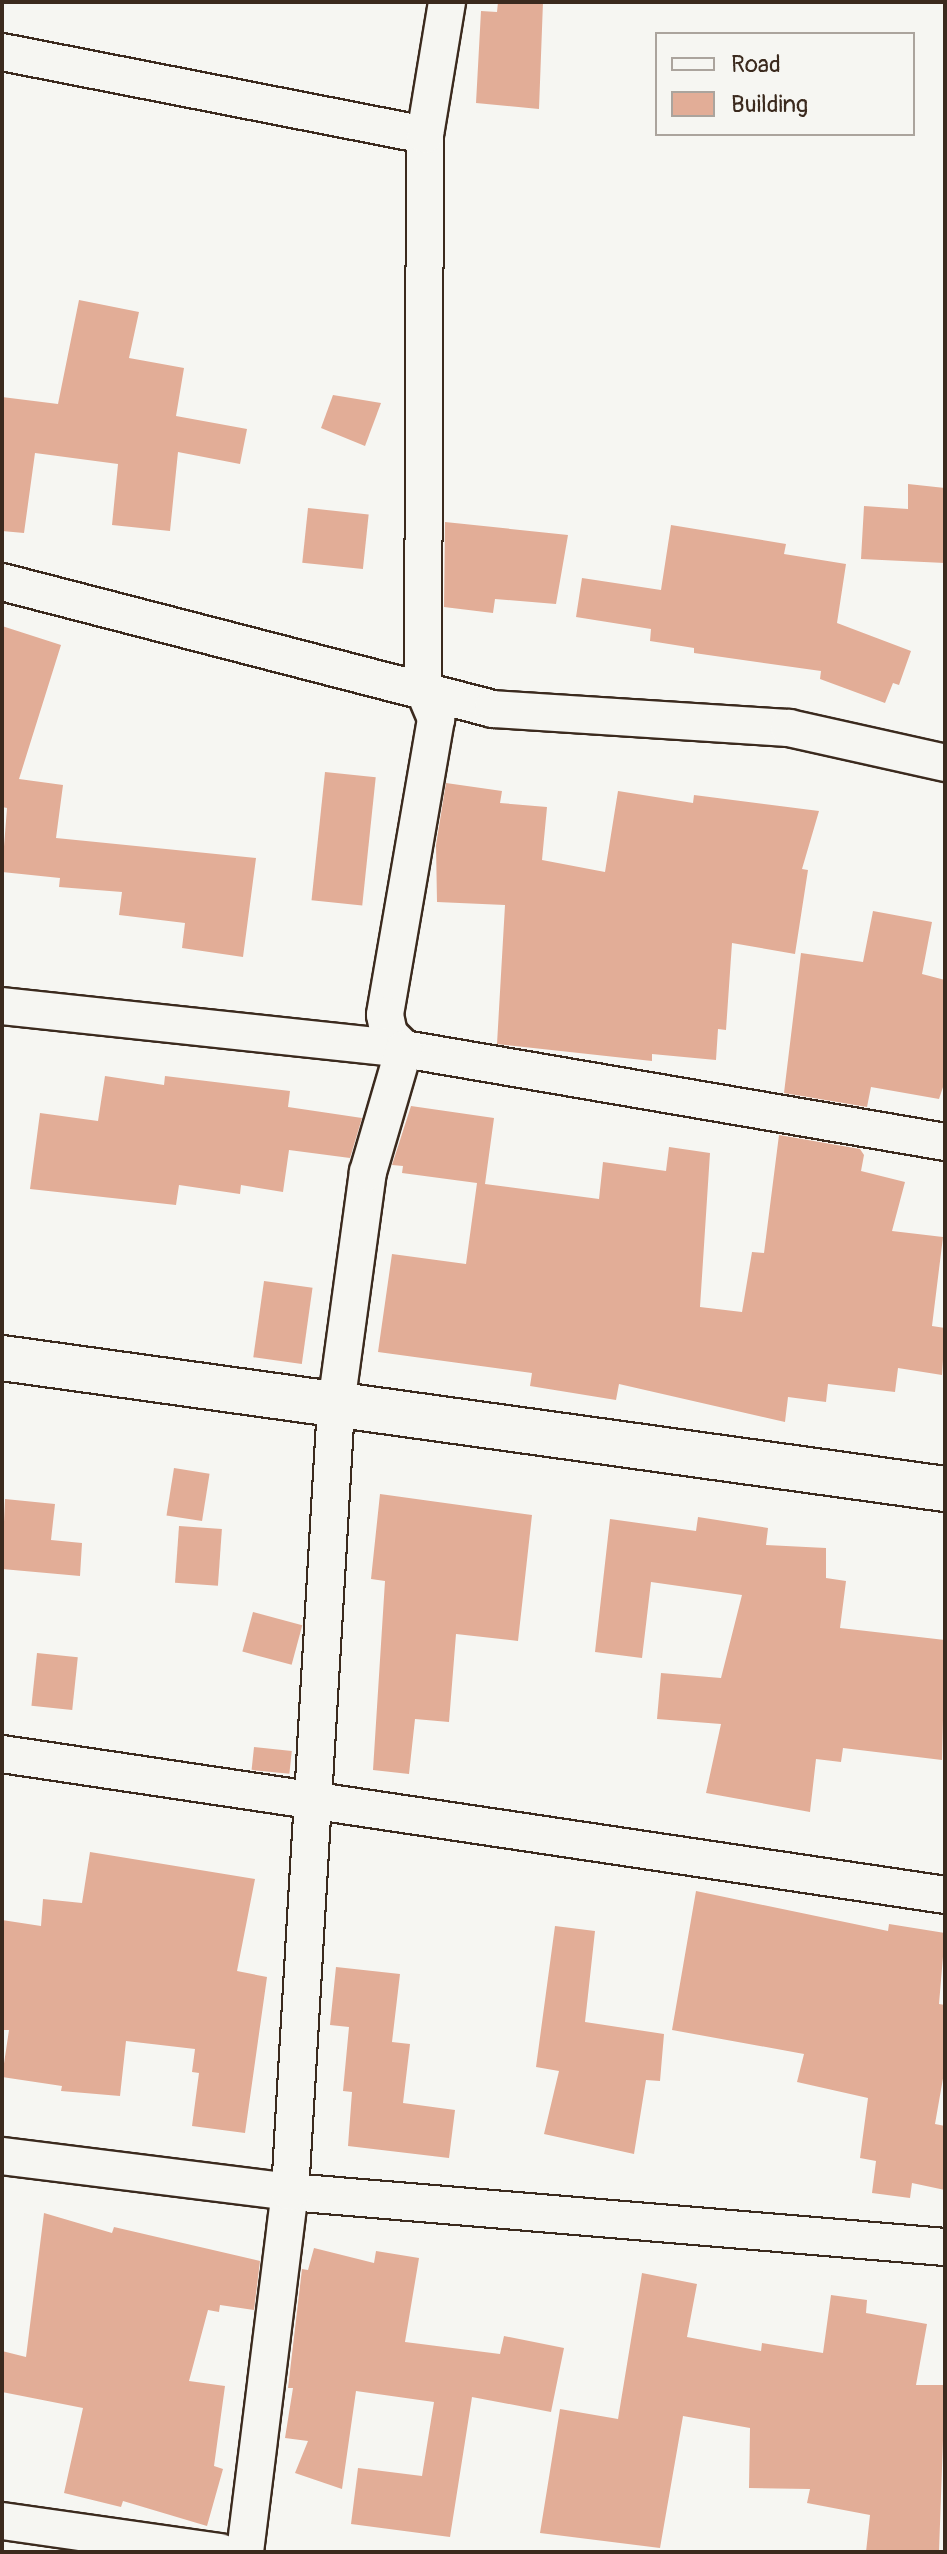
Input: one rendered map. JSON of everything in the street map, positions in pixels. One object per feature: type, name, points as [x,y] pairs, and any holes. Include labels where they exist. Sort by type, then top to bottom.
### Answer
[{"type":"street","points":[[404,1049],[389,1034],[385,1015],[436,719],[423,688],[425,135],[447,2]]},
{"type":"street","points":[[2,52],[425,135]]},
{"type":"street","points":[[2,582],[423,688],[493,709],[789,728],[945,763]]},
{"type":"street","points":[[2,1006],[404,1049],[945,1142]]},
{"type":"street","points":[[245,2552],[290,2192],[310,1798],[336,1405],[368,1172],[404,1049]]},
{"type":"street","points":[[2,1358],[945,1489]]},
{"type":"street","points":[[2,1754],[945,1895]]},
{"type":"street","points":[[2,2156],[290,2192],[945,2247]]},
{"type":"street","points":[[2,2521],[220,2552]]},
{"type":"building","points":[[498,2],[543,2],[539,109],[476,103],[481,11],[497,12]]},
{"type":"building","points":[[79,300],[139,312],[129,358],[184,368],[176,416],[247,429],[240,464],[178,452],[170,531],[112,525],[118,464],[35,453],[24,533],[2,531],[2,397],[58,404]]},
{"type":"building","points":[[333,395],[381,403],[365,446],[321,428]]},
{"type":"building","points":[[908,484],[945,488],[945,563],[861,559],[864,506],[908,509]]},
{"type":"building","points":[[308,508],[369,514],[363,569],[302,563]]},
{"type":"building","points":[[445,522],[568,535],[556,604],[495,599],[493,613],[444,607]]},
{"type":"building","points":[[671,525],[786,544],[784,554],[846,564],[837,623],[911,651],[899,685],[893,683],[885,703],[820,679],[821,671],[694,653],[694,648],[650,641],[651,629],[576,617],[582,578],[661,590]]},
{"type":"building","points":[[2,626],[61,645],[19,779],[63,785],[56,838],[256,858],[243,957],[182,948],[185,923],[119,915],[122,892],[59,887],[60,878],[2,872],[7,808],[2,807]]},
{"type":"building","points":[[325,772],[376,777],[362,906],[312,900]]},
{"type":"building","points":[[446,783],[502,791],[500,803],[547,807],[542,860],[605,872],[618,791],[693,803],[694,795],[819,811],[802,869],[808,870],[795,954],[732,943],[726,1030],[718,1029],[716,1060],[652,1054],[652,1061],[497,1044],[505,905],[437,902],[436,845]]},
{"type":"building","points":[[873,911],[932,922],[922,974],[945,980],[945,1081],[939,1099],[871,1087],[867,1107],[784,1093],[801,953],[863,962]]},
{"type":"building","points":[[105,1076],[164,1085],[165,1076],[290,1091],[288,1107],[362,1118],[350,1158],[289,1150],[283,1192],[241,1185],[240,1194],[179,1185],[176,1205],[30,1189],[40,1113],[98,1121]]},
{"type":"building","points":[[411,1106],[494,1118],[485,1184],[599,1199],[603,1162],[666,1171],[669,1147],[710,1153],[700,1307],[742,1312],[752,1252],[764,1253],[779,1135],[860,1149],[864,1155],[861,1171],[905,1182],[892,1231],[943,1237],[932,1326],[945,1328],[942,1375],[898,1368],[895,1392],[828,1384],[826,1402],[788,1397],[785,1422],[619,1384],[616,1400],[530,1386],[532,1373],[378,1352],[392,1254],[466,1264],[477,1183],[402,1173],[403,1166],[392,1165]]},
{"type":"building","points":[[264,1281],[313,1288],[302,1364],[253,1357]]},
{"type":"building","points":[[174,1468],[210,1474],[202,1521],[166,1515]]},
{"type":"building","points":[[380,1494],[532,1515],[518,1641],[456,1634],[449,1722],[415,1719],[409,1774],[373,1770],[385,1581],[371,1579]]},
{"type":"building","points":[[5,1499],[55,1504],[51,1540],[82,1543],[80,1576],[2,1569]]},
{"type":"building","points":[[698,1517],[768,1528],[766,1545],[826,1548],[826,1578],[846,1581],[840,1628],[945,1640],[942,1760],[843,1748],[841,1762],[816,1759],[810,1812],[706,1793],[721,1724],[657,1719],[661,1673],[721,1678],[742,1595],[651,1582],[642,1658],[595,1652],[610,1519],[696,1531]]},
{"type":"building","points":[[179,1526],[222,1529],[218,1586],[175,1583]]},
{"type":"building","points":[[253,1612],[302,1625],[292,1665],[242,1652]]},
{"type":"building","points":[[37,1653],[78,1657],[72,1710],[31,1706]]},
{"type":"building","points":[[254,1747],[292,1751],[289,1774],[252,1770]]},
{"type":"building","points":[[90,1852],[255,1879],[237,1971],[267,1977],[245,2133],[192,2126],[199,2073],[192,2072],[195,2049],[126,2041],[120,2096],[61,2091],[62,2086],[2,2077],[9,2030],[2,2030],[2,1920],[41,1926],[43,1899],[82,1903]]},
{"type":"building","points":[[696,1891],[888,1931],[889,1924],[945,1933],[939,2004],[945,2005],[945,2067],[935,2124],[945,2126],[945,2190],[912,2183],[910,2198],[872,2193],[876,2161],[860,2158],[868,2098],[797,2082],[804,2054],[672,2030]]},
{"type":"building","points":[[555,1926],[595,1931],[585,2022],[664,2034],[660,2081],[646,2080],[634,2154],[544,2134],[559,2071],[536,2067]]},
{"type":"building","points":[[336,1967],[400,1974],[392,2042],[410,2044],[403,2103],[455,2110],[449,2158],[348,2146],[352,2092],[343,2091],[349,2027],[330,2025]]},
{"type":"building","points":[[44,2213],[112,2233],[114,2227],[260,2261],[254,2310],[220,2305],[219,2312],[208,2310],[189,2381],[225,2386],[214,2466],[223,2469],[207,2526],[123,2501],[121,2507],[64,2493],[83,2408],[2,2392],[2,2351],[26,2357]]},
{"type":"building","points":[[314,2248],[374,2263],[376,2251],[419,2258],[405,2342],[500,2354],[504,2336],[564,2348],[551,2412],[472,2397],[450,2537],[351,2524],[358,2468],[422,2476],[434,2402],[356,2391],[342,2489],[295,2473],[308,2441],[285,2438],[293,2388],[288,2388],[302,2269],[308,2270]]},
{"type":"building","points":[[642,2273],[697,2284],[687,2337],[761,2351],[762,2343],[823,2353],[831,2295],[867,2300],[866,2313],[927,2324],[916,2385],[945,2385],[939,2552],[866,2552],[870,2515],[807,2503],[810,2489],[749,2488],[750,2428],[683,2416],[660,2548],[540,2533],[560,2409],[618,2419]]}]
